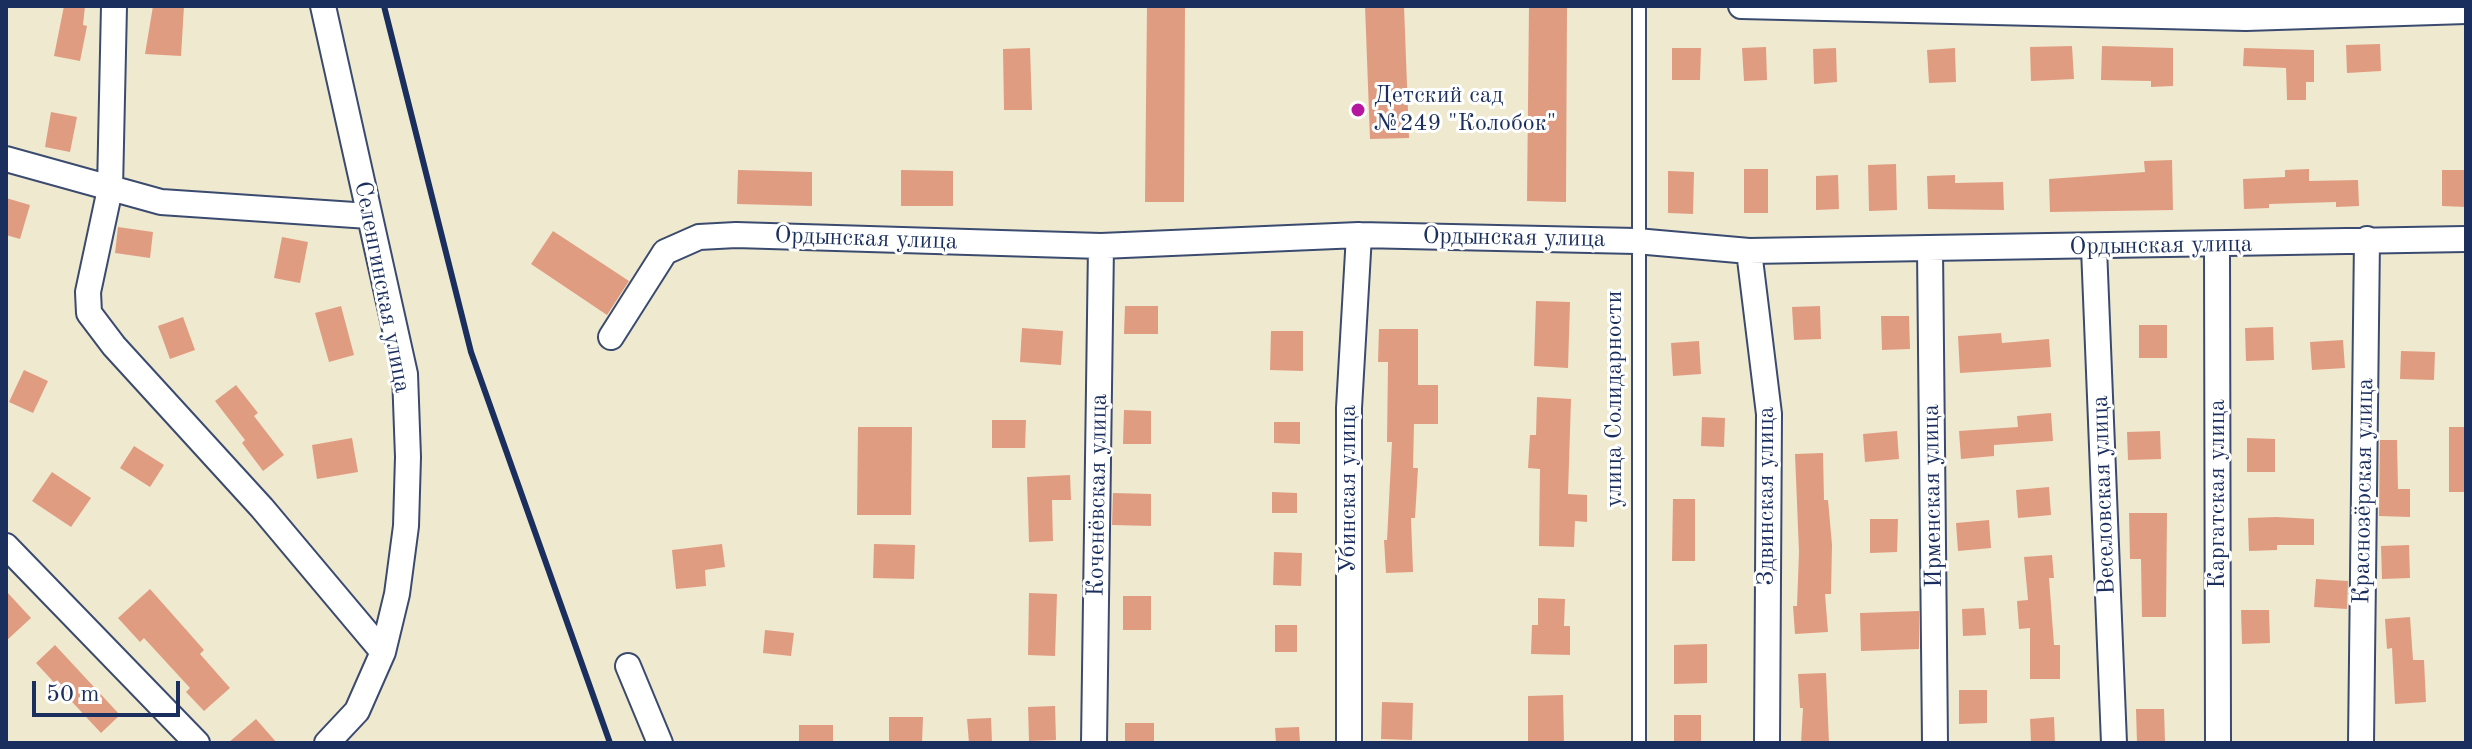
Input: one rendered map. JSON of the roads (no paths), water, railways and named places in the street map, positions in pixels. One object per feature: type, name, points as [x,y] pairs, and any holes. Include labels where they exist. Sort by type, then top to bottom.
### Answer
[{"type":"street","points":[[114,6],[110,189],[88,292],[89,313],[114,346],[262,508],[383,652]]},
{"type":"street","name":"Селенгинская улица","points":[[323,6],[405,374],[408,457],[406,526],[397,594],[383,652],[357,711],[327,743]]},
{"type":"street","points":[[1741,6],[2246,18],[2466,11]]},
{"type":"street","points":[[6,159],[161,202],[369,216]]},
{"type":"street","name":"Ордынская улица","points":[[611,337],[665,252],[699,237],[736,235],[1101,246],[1359,235],[1636,241],[1749,251],[2094,248],[2466,239]]},
{"type":"street","name":"Убинская улица","points":[[1349,743],[1349,408],[1359,235]]},
{"type":"street","name":"Краснозёрская улица","points":[[2361,743],[2367,239]]},
{"type":"street","name":"Каргатская улица","points":[[2217,245],[2218,743]]},
{"type":"street","name":"Коченёвская улица","points":[[1094,743],[1101,246]]},
{"type":"street","name":"Веселовская улица","points":[[2094,248],[2114,743]]},
{"type":"street","name":"Ирменская улица","points":[[1930,249],[1935,743]]},
{"type":"street","name":"Здвинская улица","points":[[1749,251],[1769,414],[1767,743]]},
{"type":"street","points":[[6,546],[197,743]]},
{"type":"street","points":[[628,666],[660,743]]},
{"type":"lane","name":"улица Солидарности","points":[[1639,6],[1636,241],[1639,743]]},
{"type":"railway","points":[[384,6],[471,352],[610,743]]},
{"type":"place","name":"Детский сад №249 \"Колобок\"","points":[[1358,110]]}]
